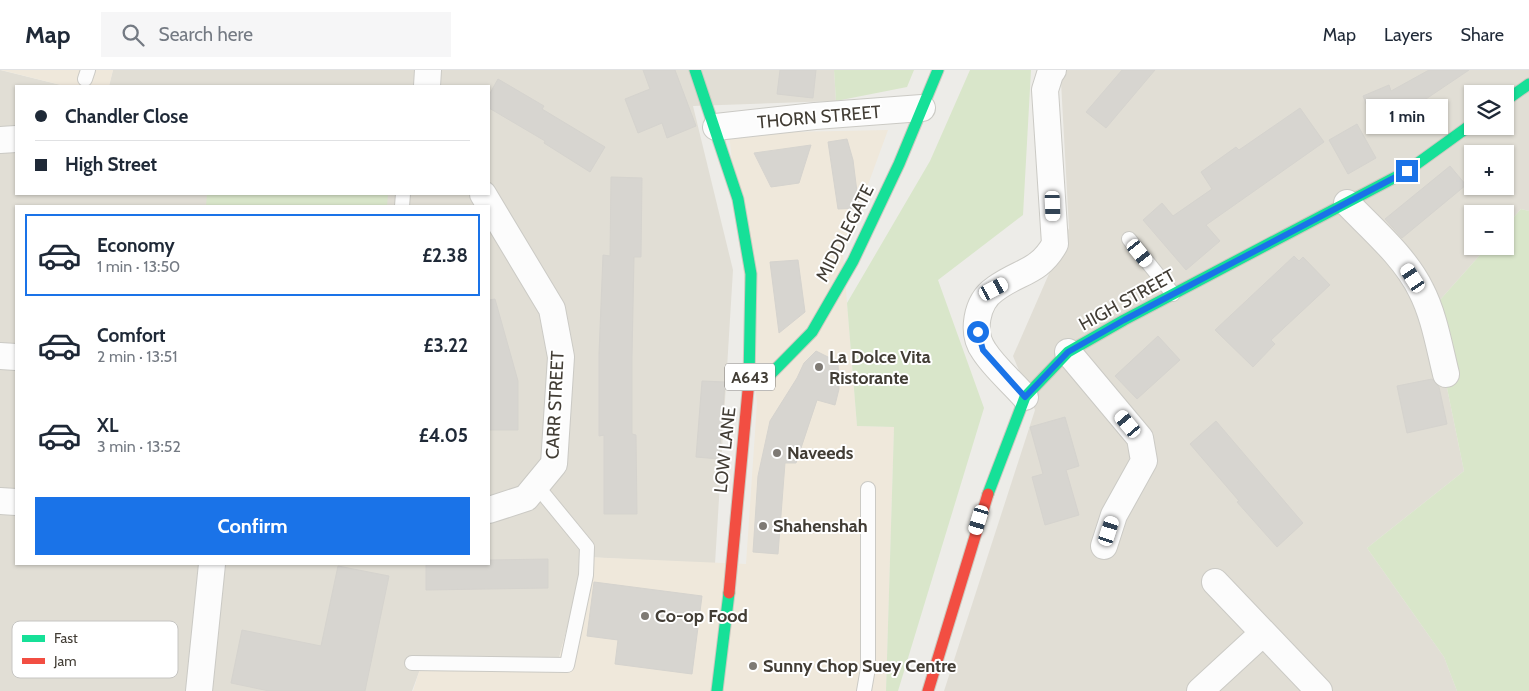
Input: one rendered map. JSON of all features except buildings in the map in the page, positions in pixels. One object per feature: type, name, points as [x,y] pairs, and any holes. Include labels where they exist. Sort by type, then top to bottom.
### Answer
[{"type":"main road","name":"LOW LANE","points":[[695,70],[716,127],[738,200],[751,274],[749,383],[726,625],[717,691]]},
{"type":"main road","name":"MIDDLEGATE","points":[[749,383],[764,380],[812,332],[853,261],[938,70]]},
{"type":"main road","points":[[1514,95],[1529,84]]},
{"type":"main road","name":"HIGH STREET","points":[[928,691],[991,482],[1025,397],[1068,352],[1173,294],[1407,171],[1464,130]]},
{"type":"street","points":[[427,85],[428,70]]},
{"type":"street","points":[[1025,397],[983,350],[978,332],[978,312],[985,299],[994,289],[1031,270],[1047,258],[1055,244],[1045,90],[1053,70]]},
{"type":"street","name":"THORN STREET","points":[[716,127],[815,116],[922,108]]},
{"type":"street","points":[[0,140],[15,139]]},
{"type":"street","points":[[1347,203],[1403,263],[1421,288],[1436,331],[1446,374]]},
{"type":"street","name":"CARR STREET","points":[[490,206],[552,309],[561,357],[554,464],[526,498],[490,510]]},
{"type":"street","points":[[1068,352],[1140,438],[1143,453],[1144,461],[1114,515],[1104,546]]},
{"type":"street","points":[[0,356],[15,357]]},
{"type":"street","points":[[0,500],[15,502]]},
{"type":"street","points":[[199,691],[212,565]]},
{"type":"street","points":[[1215,582],[1319,691]]},
{"type":"street","points":[[1200,691],[1262,633]]},
{"type":"lane","points":[[1129,239],[1173,294]]},
{"type":"lane","points":[[412,663],[567,664],[586,576],[587,547],[537,486]]},
{"type":"lane","points":[[864,691],[868,668],[868,490]]},
{"type":"shaded area","points":[[0,70],[61,85],[15,85],[15,195],[490,195],[490,85],[109,85],[113,70],[834,70],[836,101],[693,106],[733,270],[715,564],[586,557],[559,658],[425,656],[412,691],[0,691]]},
{"type":"shaded area","points":[[1,70],[113,70],[109,85],[61,85]]},
{"type":"shaded area","points":[[1051,70],[1529,70],[1529,211],[1521,209],[1514,217],[1514,205],[1464,205],[1464,255],[1480,255],[1431,310],[1464,471],[1367,548],[1444,657],[1457,691],[944,691],[1035,410],[1013,356],[1069,228],[1061,82]]},
{"type":"shaded area","points":[[888,130],[843,253],[857,426],[894,427],[886,691],[413,691],[424,656],[559,658],[586,557],[746,564],[757,403],[729,133]]},
{"type":"green space","points":[[834,70],[914,70],[907,87],[836,101]]},
{"type":"green space","points":[[970,70],[1031,70],[1023,215],[938,280],[984,408],[898,691],[886,691],[894,427],[857,426],[847,303],[930,161]]},
{"type":"green space","points":[[207,195],[388,195],[387,205],[206,205]]},
{"type":"green space","points":[[1521,209],[1529,211],[1529,691],[1457,691],[1444,657],[1367,548],[1464,471],[1431,310],[1480,255],[1514,255],[1514,217]]},
{"type":"traffic: fast","points":[[695,70],[738,199],[751,274],[749,380]]},
{"type":"traffic: fast","points":[[749,383],[764,381],[812,332],[853,261],[899,164],[938,70]]},
{"type":"traffic: fast","points":[[1514,95],[1529,84]]},
{"type":"traffic: fast","points":[[988,494],[1025,397],[1068,352],[1124,320],[1407,171],[1464,130]]},
{"type":"traffic: fast","points":[[717,691],[729,593]]},
{"type":"traffic: jam","points":[[729,593],[749,380]]},
{"type":"traffic: jam","points":[[928,691],[988,494]]},
{"type":"place","name":"La Dolce Vita Ristorante","points":[[819,367]]},
{"type":"place","name":"Naveeds","points":[[777,453]]},
{"type":"place","name":"Shahenshah","points":[[763,526]]},
{"type":"place","name":"Co-op Food","points":[[645,616]]},
{"type":"place","name":"Sunny Chop Suey Centre","points":[[753,666]]},
{"type":"route","points":[[978,332],[983,350],[1025,397],[1068,352],[1124,320],[1407,171]]}]
